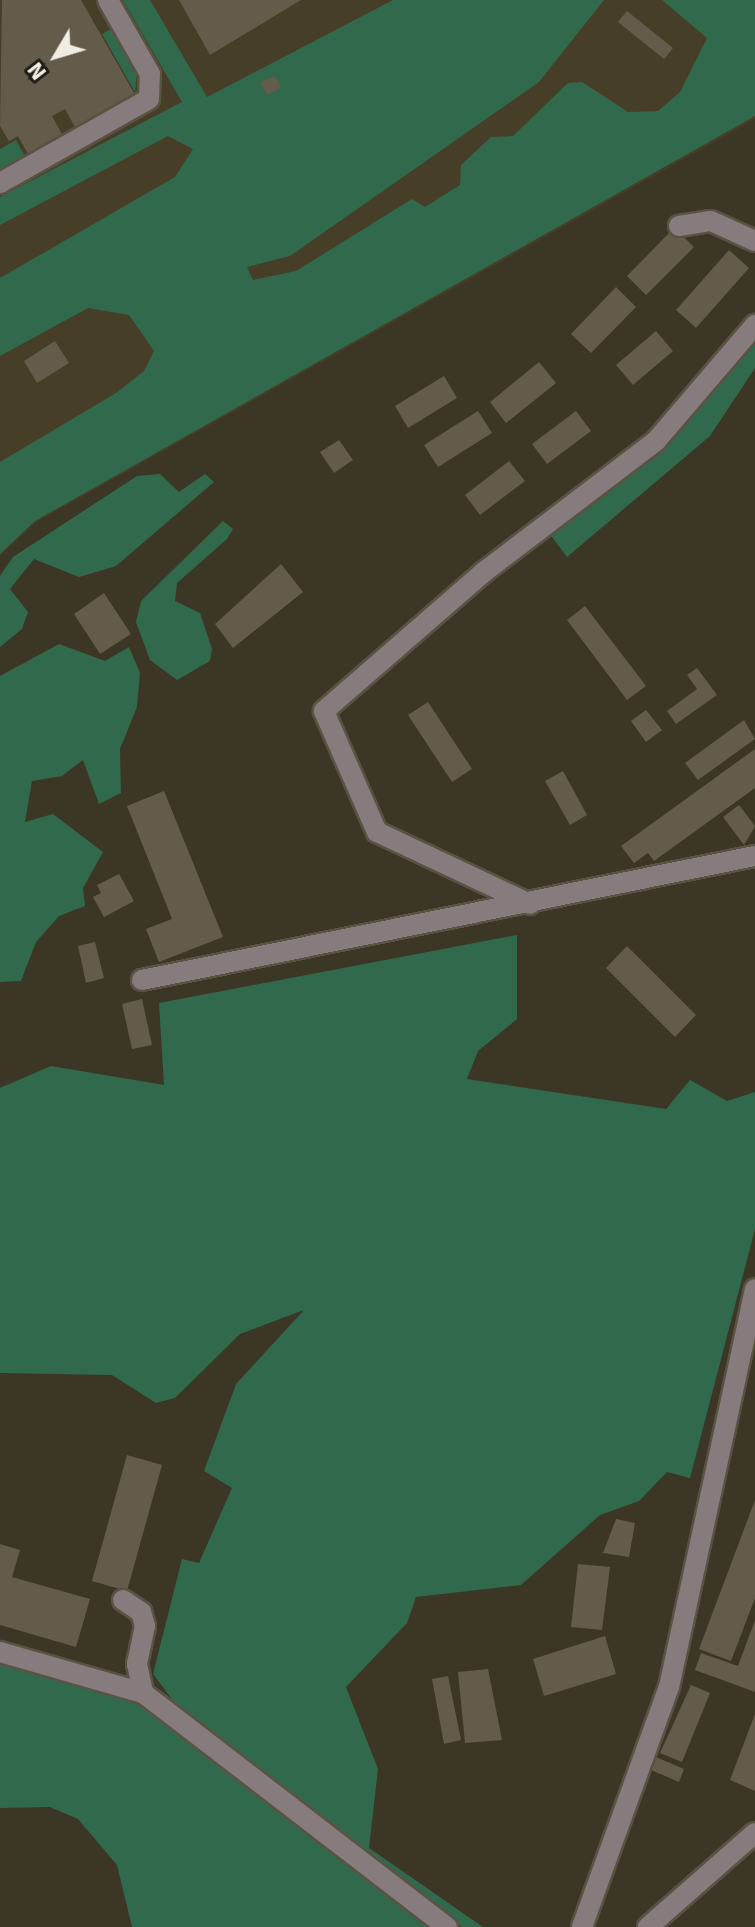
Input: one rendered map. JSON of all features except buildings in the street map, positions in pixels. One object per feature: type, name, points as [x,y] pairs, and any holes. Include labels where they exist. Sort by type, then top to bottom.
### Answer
[{"type":"street","points":[[0,183],[149,99],[150,74],[108,0]]},
{"type":"street","points":[[679,226],[711,221],[755,241]]},
{"type":"street","points":[[530,904],[377,832],[324,711],[484,572],[656,441],[755,325]]},
{"type":"street","points":[[142,980],[530,904],[722,857],[755,856]]},
{"type":"street","points":[[582,1927],[669,1687],[755,1289]]},
{"type":"street","points":[[123,1600],[141,1612],[145,1626],[137,1664],[143,1693]]},
{"type":"street","points":[[0,1652],[143,1693],[447,1927]]},
{"type":"street","points":[[648,1927],[755,1833]]},
{"type":"shaded area","points":[[0,0],[755,0],[755,119],[35,523],[0,556]]},
{"type":"green space","points":[[123,0],[150,0],[207,97],[393,0],[604,0],[539,82],[290,256],[247,267],[253,280],[296,271],[412,199],[425,207],[460,185],[461,165],[491,137],[513,136],[568,83],[582,82],[628,112],[658,111],[680,92],[707,38],[662,0],[755,0],[755,116],[35,521],[0,554],[0,462],[116,393],[144,371],[154,351],[129,315],[88,308],[0,356],[0,278],[175,177],[193,149],[168,136],[0,225],[0,197],[182,102]]},
{"type":"green space","points":[[113,28],[137,72],[135,92],[102,34]]},
{"type":"green space","points":[[16,140],[25,157],[0,171],[0,149]]},
{"type":"green space","points":[[755,335],[755,368],[710,436],[567,557],[549,533],[677,431]]},
{"type":"green space","points":[[160,474],[179,492],[205,474],[214,482],[116,566],[79,577],[34,559],[10,589],[28,612],[22,629],[0,647],[0,576],[13,557],[137,476]]},
{"type":"green space","points":[[223,521],[233,529],[227,539],[177,583],[175,601],[200,613],[212,649],[210,661],[177,680],[150,660],[136,622],[141,601]]},
{"type":"green space","points":[[59,644],[105,661],[129,647],[140,673],[137,707],[120,749],[121,793],[99,804],[83,760],[62,776],[32,781],[25,822],[53,814],[103,852],[83,888],[85,906],[59,916],[36,942],[21,981],[0,982],[0,676]]},
{"type":"green space","points":[[517,935],[517,1019],[478,1051],[467,1079],[666,1109],[690,1080],[727,1101],[755,1092],[755,1229],[690,1478],[667,1472],[639,1501],[600,1515],[521,1585],[416,1597],[407,1623],[346,1687],[378,1769],[369,1848],[483,1927],[462,1927],[180,1710],[153,1674],[182,1559],[199,1563],[232,1488],[204,1471],[236,1384],[304,1310],[240,1334],[175,1398],[156,1403],[112,1375],[0,1373],[0,1088],[51,1066],[164,1085],[159,1003]]},
{"type":"green space","points":[[0,1660],[133,1700],[434,1927],[132,1927],[117,1865],[78,1819],[50,1807],[0,1808]]}]
